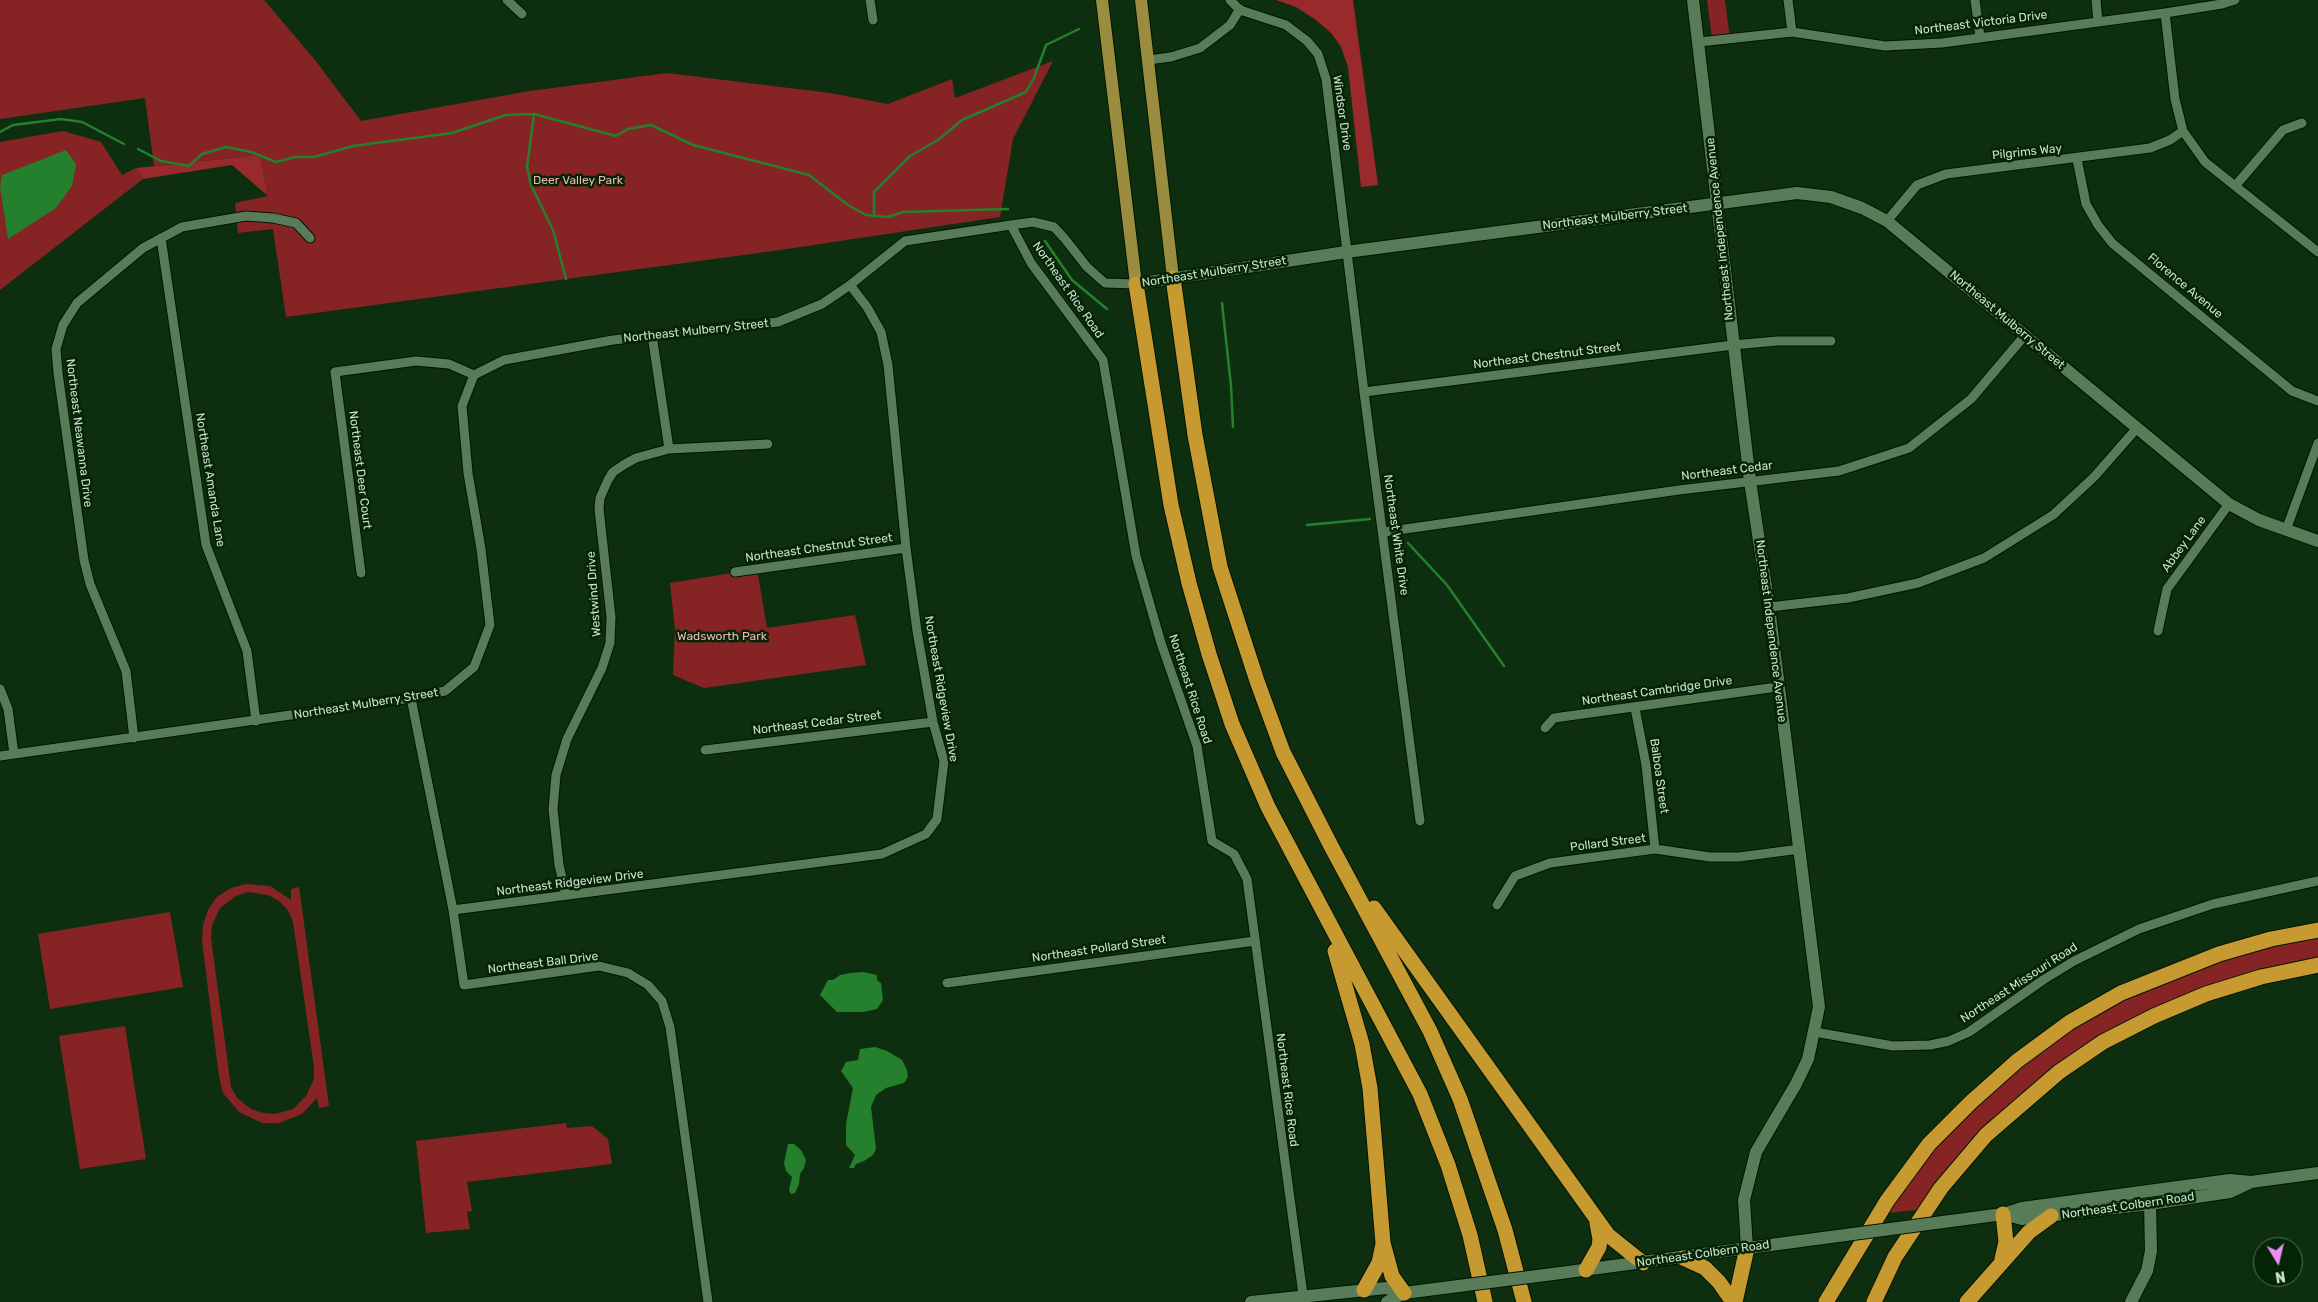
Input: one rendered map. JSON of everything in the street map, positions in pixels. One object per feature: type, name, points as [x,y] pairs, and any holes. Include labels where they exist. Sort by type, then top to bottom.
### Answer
[{"type":"highway","points":[[1173,278],[1195,434],[1220,567],[1257,681],[1284,752],[1331,846],[1430,1031],[1460,1099],[1505,1230],[1524,1302]]},
{"type":"highway","points":[[1136,284],[1171,505],[1188,583],[1232,724],[1268,807],[1318,905],[1420,1094],[1448,1165],[1470,1235],[1485,1302]]},
{"type":"highway","points":[[1331,846],[1608,1236],[1643,1263]]},
{"type":"highway","points":[[1318,905],[1342,973],[1362,1044],[1375,1135],[1383,1243],[1392,1276],[1404,1293]]},
{"type":"highway","points":[[1826,1302],[1887,1200],[1929,1144],[1970,1103],[2017,1061],[2070,1022],[2129,990],[2219,954],[2271,939],[2318,930]]},
{"type":"highway","points":[[1874,1302],[1895,1257],[1941,1188],[1986,1135],[2059,1072],[2103,1042],[2154,1016],[2206,994],[2261,977],[2318,965]]},
{"type":"highway","points":[[2002,1260],[2006,1242],[2003,1214]]},
{"type":"highway","points":[[1967,1302],[2002,1260],[2029,1232],[2051,1216]]},
{"type":"highway","points":[[1586,1270],[1599,1248],[1600,1239],[1596,1218]]},
{"type":"highway","points":[[1364,1290],[1379,1263],[1383,1243]]},
{"type":"highway","points":[[1734,1302],[1747,1248]]},
{"type":"highway","points":[[1683,1258],[1705,1268],[1719,1282],[1734,1302]]},
{"type":"main road","points":[[1102,0],[1136,284]]},
{"type":"main road","points":[[1141,0],[1173,278]]},
{"type":"street","points":[[506,0],[522,14]]},
{"type":"street","points":[[870,0],[873,20]]},
{"type":"street","name":"Windsor Drive","points":[[1230,0],[1240,9],[1286,25],[1307,41],[1318,54],[1326,79],[1346,252]]},
{"type":"street","name":"Northeast Independence Avenue","points":[[1693,0],[1750,481],[1800,849],[1819,1007],[1808,1060],[1756,1152],[1744,1200],[1747,1248]]},
{"type":"street","points":[[1788,0],[1792,32]]},
{"type":"street","points":[[1975,0],[1980,37]]},
{"type":"street","points":[[2096,0],[2098,22]]},
{"type":"street","name":"Northeast Victoria Drive","points":[[1699,42],[1792,32],[1885,46],[1942,43],[2165,13],[2222,4],[2235,0]]},
{"type":"street","points":[[1148,60],[1171,57],[1200,48],[1230,26],[1240,9]]},
{"type":"street","points":[[2165,13],[2175,99],[2183,131],[2205,162],[2318,252]]},
{"type":"street","points":[[2236,185],[2283,130],[2302,123]]},
{"type":"street","name":"Pilgrims Way","points":[[1887,221],[1917,185],[1946,174],[2007,165],[2077,159],[2150,148],[2170,140],[2183,131]]},
{"type":"street","name":"Florence Avenue","points":[[2077,159],[2086,204],[2098,225],[2112,242],[2292,391],[2318,402]]},
{"type":"street","name":"Northeast Mulberry Street","points":[[0,756],[411,698],[445,691],[474,667],[490,625],[481,549],[468,473],[462,406],[474,375],[504,360],[558,348],[652,335],[778,322],[822,304],[850,285],[905,241],[1033,222],[1054,227],[1088,267],[1105,283],[1136,284],[1346,252],[1797,193],[1831,197],[1862,208],[1887,221],[2026,334],[2229,504],[2259,520],[2318,541]]},
{"type":"street","name":"Northeast Neawanna Drive","points":[[134,738],[126,672],[90,584],[84,560],[56,349],[63,325],[77,303],[143,248],[182,227],[246,216],[273,218],[296,223],[310,238]]},
{"type":"street","name":"Northeast Rice Road","points":[[1011,225],[1031,263],[1102,360],[1136,556],[1162,643],[1197,746],[1212,841],[1234,854],[1247,879],[1300,1299]]},
{"type":"street","name":"Northeast Amanda Lane","points":[[161,238],[206,544],[247,651],[256,720]]},
{"type":"street","name":"Northeast White Drive","points":[[1346,252],[1384,532],[1420,821]]},
{"type":"street","name":"Northeast Ridgeview Drive","points":[[453,910],[882,854],[926,834],[937,819],[944,761],[933,722],[917,632],[906,548],[888,365],[881,332],[867,307],[850,285]]},
{"type":"street","name":"Northeast Cedar","points":[[1384,532],[1750,481],[1839,471],[1909,448],[1971,399],[2026,334]]},
{"type":"street","points":[[652,335],[669,449]]},
{"type":"street","name":"Northeast Chestnut Street","points":[[1364,392],[1733,345],[1777,341],[1831,342]]},
{"type":"street","name":"Northeast Deer Court","points":[[361,573],[335,372],[416,361],[449,364],[474,375]]},
{"type":"street","points":[[1768,608],[1848,598],[1918,583],[1984,558],[2053,515],[2094,477],[2138,428]]},
{"type":"street","points":[[2286,530],[2318,443]]},
{"type":"street","name":"Westwind Drive","points":[[566,895],[559,865],[553,809],[556,775],[567,739],[602,668],[610,643],[611,617],[598,509],[600,498],[608,480],[619,468],[636,458],[669,449],[768,444]]},
{"type":"street","name":"Abbey Lane","points":[[2158,631],[2167,589],[2229,504]]},
{"type":"street","name":"Northeast Chestnut Street","points":[[735,572],[906,548]]},
{"type":"street","name":"Northeast Cambridge Drive","points":[[1545,728],[1554,718],[1777,687]]},
{"type":"street","points":[[0,689],[8,709],[14,754]]},
{"type":"street","name":"Northeast Ball Drive","points":[[411,698],[453,910],[464,986],[599,966],[628,973],[648,985],[662,1001],[670,1027],[708,1302]]},
{"type":"street","name":"Balboa Street","points":[[1635,708],[1646,765],[1655,849]]},
{"type":"street","name":"Northeast Cedar Street","points":[[705,750],[933,722]]},
{"type":"street","name":"Pollard Street","points":[[1497,906],[1515,876],[1550,863],[1655,849],[1710,857],[1739,857],[1800,849]]},
{"type":"street","name":"Northeast Missouri Road","points":[[1815,1032],[1893,1046],[1930,1045],[1949,1041],[1969,1032],[2074,961],[2139,928],[2213,904],[2318,881]]},
{"type":"street","name":"Northeast Pollard Street","points":[[947,983],[1255,941]]},
{"type":"street","name":"Northeast Colbern Road","points":[[1387,1302],[1404,1293],[1683,1258],[2003,1214],[2022,1208],[2230,1180],[2251,1182],[2318,1173]]},
{"type":"street","name":"Northeast Colbern Road","points":[[2003,1214],[2022,1219],[2150,1204],[2230,1192],[2251,1182]]},
{"type":"street","points":[[2131,1302],[2148,1271],[2151,1250],[2150,1204]]},
{"type":"street","name":"Northeast Colbern Road","points":[[1251,1302],[1300,1299],[1386,1288],[1404,1293]]},
{"type":"green space","name":"Deer Valley Park","points":[[0,0],[264,0],[315,60],[361,121],[530,91],[667,73],[830,93],[888,104],[952,79],[955,98],[1053,61],[1013,139],[1000,217],[780,250],[286,317],[273,229],[238,233],[235,203],[268,196],[260,155],[154,166],[145,98],[0,119]]},
{"type":"green space","points":[[1707,0],[1725,0],[1730,39],[1712,38]]},
{"type":"green space","points":[[63,131],[101,142],[122,175],[136,168],[143,179],[0,290],[0,142]]},
{"type":"green space","name":"Wadsworth Park","points":[[757,569],[767,628],[855,615],[866,665],[704,688],[673,675],[675,630],[670,583]]},
{"type":"green space","points":[[246,884],[270,886],[291,900],[291,889],[299,887],[329,1106],[319,1108],[317,1098],[302,1114],[279,1123],[262,1123],[239,1112],[223,1093],[219,1077],[202,941],[203,925],[208,910],[217,897],[231,888]],"holes":[[[248,892],[268,895],[279,901],[288,910],[293,922],[314,1067],[314,1079],[306,1096],[293,1109],[275,1114],[251,1109],[237,1098],[231,1087],[211,938],[212,925],[220,908],[236,896]]]},
{"type":"green space","points":[[170,912],[183,987],[50,1009],[38,934]]},
{"type":"green space","points":[[2318,935],[2318,958],[2301,961],[2069,1057],[2001,1111],[1950,1167],[1917,1210],[1886,1213],[1945,1137],[2013,1071],[2093,1014],[2144,988],[2205,964],[2271,945]]},
{"type":"green space","points":[[125,1026],[146,1159],[80,1169],[59,1036]]},
{"type":"green space","points":[[566,1123],[567,1128],[592,1126],[608,1139],[612,1164],[467,1182],[472,1211],[467,1212],[470,1229],[426,1233],[416,1141]]},
{"type":"shaded area","points":[[1276,0],[1353,0],[1378,185],[1361,187],[1348,67],[1341,47],[1332,34],[1316,20],[1296,7]]},
{"type":"shaded area","points":[[66,150],[76,164],[72,186],[56,208],[8,239],[0,187],[2,175]]},
{"type":"shaded area","points":[[260,155],[268,196],[232,165],[143,179],[136,168]]},
{"type":"shaded area","points":[[863,972],[877,975],[877,980],[881,983],[883,1000],[877,1009],[863,1012],[837,1012],[820,995],[828,980],[833,980],[840,975]]},
{"type":"shaded area","points":[[875,1047],[887,1051],[902,1060],[908,1077],[904,1083],[886,1088],[876,1095],[871,1107],[876,1149],[873,1155],[856,1164],[854,1168],[849,1168],[855,1155],[846,1145],[846,1124],[853,1088],[841,1071],[846,1062],[858,1060],[860,1049]]},
{"type":"shaded area","points":[[788,1144],[794,1144],[801,1150],[806,1160],[800,1174],[799,1184],[795,1193],[791,1194],[789,1190],[792,1177],[786,1171],[784,1163]]},
{"type":"waterway","points":[[874,216],[874,192],[910,156],[938,140],[962,120],[1026,92],[1034,78],[1046,45],[1079,29]]},
{"type":"waterway","points":[[534,114],[527,167],[531,185],[553,230],[566,279]]},
{"type":"waterway","points":[[138,149],[161,161],[189,166],[202,154],[226,147],[251,152],[276,162],[295,157],[314,157],[353,146],[452,133],[506,115],[534,114],[616,136],[628,129],[651,125],[693,145],[809,175],[848,205],[866,215],[888,217],[903,212],[1008,209]]},
{"type":"waterway","points":[[0,132],[13,125],[61,119],[82,122],[124,144]]},
{"type":"waterway","points":[[1045,241],[1072,280],[1107,309]]},
{"type":"waterway","points":[[1222,303],[1231,386],[1233,427]]},
{"type":"waterway","points":[[1307,525],[1370,519]]},
{"type":"waterway","points":[[1408,543],[1447,585],[1504,666]]}]
